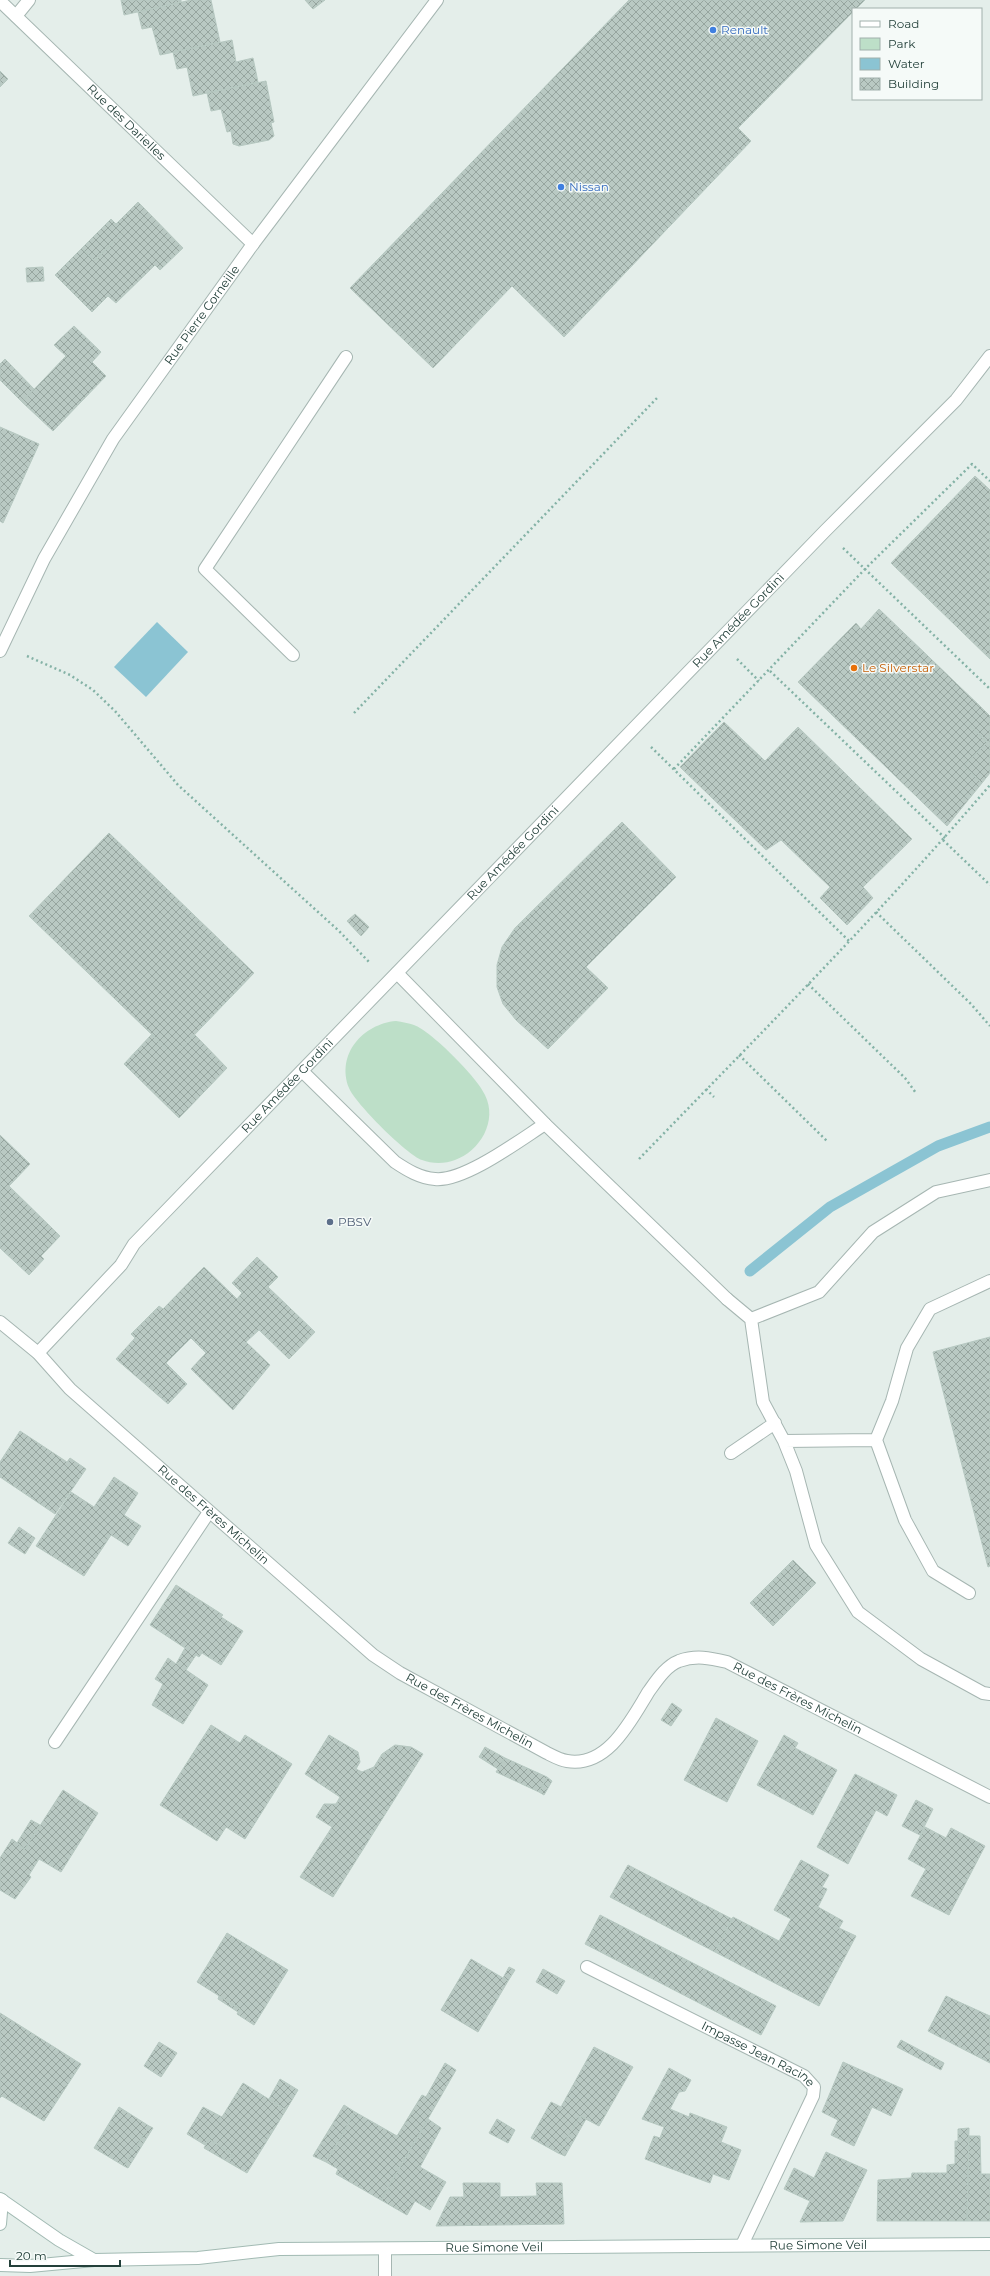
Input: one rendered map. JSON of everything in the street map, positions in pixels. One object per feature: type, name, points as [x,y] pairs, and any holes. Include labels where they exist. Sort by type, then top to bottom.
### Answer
[{"type":"street","points":[[16,16],[29,0]]},
{"type":"street","name":"Rue Pierre Corneille","points":[[1,648],[44,559],[114,439],[253,244],[437,0]]},
{"type":"street","name":"Rue des Darielles","points":[[0,1],[253,244]]},
{"type":"street","name":"Rue Amédée Gordini","points":[[38,1353],[120,1265],[134,1244],[633,728],[825,531],[956,400],[990,356]]},
{"type":"street","points":[[293,655],[205,569],[346,357]]},
{"type":"street","points":[[392,977],[727,1298],[752,1319],[763,1402],[784,1441],[796,1471],[816,1545],[858,1612],[921,1659],[983,1693],[990,1694]]},
{"type":"street","points":[[302,1071],[395,1162],[411,1172],[435,1179],[459,1175],[545,1124]]},
{"type":"street","points":[[752,1319],[819,1292],[873,1232],[936,1192],[990,1180]]},
{"type":"street","points":[[969,1593],[932,1571],[905,1520],[876,1440],[892,1401],[907,1348],[930,1309],[990,1281]]},
{"type":"street","name":"Rue des Frères Michelin","points":[[0,1322],[38,1353],[70,1389],[373,1655],[406,1677],[547,1753],[566,1761],[583,1761],[601,1754],[620,1736],[664,1672],[678,1662],[702,1657],[727,1662],[990,1797]]},
{"type":"street","points":[[731,1452],[775,1423]]},
{"type":"street","points":[[784,1441],[876,1440]]},
{"type":"street","points":[[55,1742],[209,1512]]},
{"type":"street","name":"Impasse Jean Racine","points":[[587,1966],[804,2076],[814,2087],[813,2096],[742,2245]]},
{"type":"street","points":[[0,2224],[1,2200]]},
{"type":"street","points":[[1,2200],[59,2240],[94,2260]]},
{"type":"street","name":"Rue Simone Veil","points":[[0,2265],[30,2266],[94,2260],[198,2258],[279,2249],[990,2244]]},
{"type":"street","points":[[385,2248],[385,2276]]},
{"type":"path","points":[[354,713],[657,398]]},
{"type":"path","points":[[674,769],[770,671],[865,569],[972,464],[990,481]]},
{"type":"path","points":[[825,531],[990,689]]},
{"type":"path","points":[[718,641],[760,681]]},
{"type":"path","points":[[1,648],[70,675],[93,690],[115,711],[178,785],[392,977]]},
{"type":"path","points":[[770,671],[990,885]]},
{"type":"path","points":[[633,728],[849,941]]},
{"type":"path","points":[[639,1159],[849,941],[944,839],[990,785]]},
{"type":"path","points":[[876,912],[971,1004],[990,1026]]},
{"type":"path","points":[[808,984],[905,1078],[916,1093]]},
{"type":"path","points":[[739,1055],[827,1141]]},
{"type":"path","points":[[706,1089],[714,1097]]},
{"type":"green space","points":[[396,1021],[408,1023],[422,1029],[442,1045],[481,1087],[488,1105],[488,1125],[479,1142],[464,1156],[443,1163],[434,1163],[422,1160],[415,1156],[382,1128],[361,1105],[349,1088],[346,1075],[346,1064],[349,1053],[355,1043],[373,1028],[384,1023]]},
{"type":"water","points":[[157,622],[188,652],[146,697],[114,667]]},
{"type":"building","points":[[121,0],[181,0],[181,2],[124,15]]},
{"type":"building","points":[[191,0],[211,0],[220,42],[160,55],[152,27],[142,29],[138,12]]},
{"type":"building","points":[[305,0],[325,0],[313,9]]},
{"type":"building","points":[[629,0],[865,0],[857,8],[852,8],[852,13],[738,128],[751,141],[564,337],[512,286],[433,368],[350,288]]},
{"type":"building","points":[[232,40],[236,62],[253,58],[258,82],[193,96],[187,67],[177,69],[173,52]]},
{"type":"building","points":[[0,71],[8,79],[0,87]]},
{"type":"building","points":[[266,81],[274,122],[271,123],[274,136],[269,140],[239,146],[233,144],[231,131],[227,132],[221,109],[211,111],[207,93]]},
{"type":"building","points":[[138,202],[183,248],[160,270],[155,265],[116,303],[108,296],[92,312],[55,275],[82,248],[94,261],[124,232],[116,224]]},
{"type":"building","points":[[111,219],[124,232],[94,261],[82,248]]},
{"type":"building","points":[[43,267],[44,281],[27,282],[26,268]]},
{"type":"building","points":[[74,326],[101,352],[92,362],[106,376],[53,431],[22,402],[66,356],[54,345]]},
{"type":"building","points":[[5,359],[34,389],[22,402],[0,380],[0,364]]},
{"type":"building","points":[[0,427],[39,444],[3,523],[0,521]]},
{"type":"building","points":[[975,476],[990,490],[990,659],[891,563]]},
{"type":"building","points":[[879,609],[983,709],[968,724],[987,742],[964,766],[982,783],[947,826],[798,682],[856,623],[861,629]]},
{"type":"building","points":[[983,709],[990,716],[990,773],[982,783],[964,766],[987,742],[968,724]]},
{"type":"building","points":[[724,722],[765,761],[798,727],[912,839],[863,887],[873,898],[847,925],[820,898],[830,887],[781,840],[766,850],[680,767]]},
{"type":"building","points":[[622,822],[676,877],[586,967],[608,988],[548,1049],[516,1020],[503,1004],[497,987],[497,965],[502,947],[515,928]]},
{"type":"building","points":[[109,833],[254,973],[174,1056],[29,916]]},
{"type":"building","points":[[355,914],[369,927],[361,936],[347,921]]},
{"type":"building","points":[[152,1034],[174,1056],[195,1035],[227,1068],[179,1118],[124,1064]]},
{"type":"building","points":[[0,1135],[30,1164],[9,1186],[60,1236],[41,1256],[44,1259],[29,1275],[0,1248]]},
{"type":"building","points":[[257,1257],[278,1277],[268,1287],[315,1332],[289,1359],[259,1330],[246,1342],[270,1365],[233,1410],[191,1369],[206,1353],[191,1338],[166,1363],[187,1384],[168,1404],[116,1359],[135,1338],[131,1334],[159,1306],[163,1309],[204,1267],[237,1299],[242,1293],[232,1283]]},
{"type":"building","points":[[990,1337],[990,1566],[988,1567],[933,1352]]},
{"type":"building","points":[[20,1431],[67,1462],[70,1458],[86,1469],[55,1514],[0,1477],[0,1462]]},
{"type":"building","points":[[114,1477],[138,1493],[124,1515],[141,1526],[128,1546],[111,1535],[84,1576],[36,1546],[71,1492],[94,1507]]},
{"type":"building","points":[[19,1527],[35,1538],[25,1554],[8,1543]]},
{"type":"building","points":[[793,1560],[816,1583],[773,1626],[750,1603]]},
{"type":"building","points":[[176,1585],[223,1615],[221,1617],[243,1631],[221,1665],[202,1653],[199,1657],[196,1655],[186,1670],[208,1685],[183,1724],[152,1705],[163,1684],[155,1679],[168,1658],[176,1664],[185,1648],[150,1625]]},
{"type":"building","points":[[672,1703],[682,1710],[671,1726],[661,1720]]},
{"type":"building","points":[[716,1718],[758,1741],[727,1802],[684,1780]]},
{"type":"building","points":[[211,1725],[240,1743],[245,1735],[292,1764],[245,1839],[226,1827],[217,1841],[160,1805]]},
{"type":"building","points":[[329,1735],[358,1752],[360,1762],[356,1769],[362,1772],[374,1767],[382,1754],[395,1745],[411,1747],[423,1754],[333,1897],[300,1877],[332,1827],[316,1817],[324,1804],[336,1804],[340,1797],[305,1774]]},
{"type":"building","points":[[784,1735],[798,1743],[795,1748],[837,1770],[813,1815],[757,1785]]},
{"type":"building","points":[[485,1747],[505,1758],[498,1769],[479,1757]]},
{"type":"building","points":[[505,1758],[547,1777],[539,1792],[496,1772]]},
{"type":"building","points":[[855,1774],[897,1795],[887,1816],[876,1810],[848,1864],[817,1847]]},
{"type":"building","points":[[547,1777],[552,1781],[544,1795],[539,1792]]},
{"type":"building","points":[[63,1790],[98,1813],[61,1872],[39,1859],[29,1875],[31,1877],[15,1899],[0,1890],[0,1858],[12,1839],[25,1849]]},
{"type":"building","points":[[916,1800],[933,1809],[920,1835],[902,1826]]},
{"type":"building","points":[[31,1820],[40,1825],[25,1849],[17,1843]]},
{"type":"building","points":[[925,1827],[946,1838],[951,1828],[985,1846],[949,1915],[911,1896],[926,1869],[908,1859]]},
{"type":"building","points":[[801,1860],[829,1875],[822,1887],[827,1889],[818,1907],[843,1921],[839,1928],[856,1936],[819,2006],[715,1952],[733,1917],[779,1941],[791,1919],[774,1910]]},
{"type":"building","points":[[628,1865],[732,1919],[715,1952],[610,1897]]},
{"type":"building","points":[[600,1915],[776,2006],[761,2035],[585,1944]]},
{"type":"building","points":[[227,1933],[288,1970],[254,2025],[237,2014],[240,2009],[197,1982]]},
{"type":"building","points":[[471,1959],[508,1981],[478,2032],[441,2010]]},
{"type":"building","points":[[509,1967],[515,1970],[508,1981],[503,1978]]},
{"type":"building","points":[[543,1969],[565,1981],[557,1994],[536,1982]]},
{"type":"building","points":[[219,1996],[240,2009],[238,2012],[218,1999]]},
{"type":"building","points":[[946,1996],[990,2016],[990,2063],[928,2031]]},
{"type":"building","points":[[0,2013],[81,2064],[44,2121],[2,2096],[0,2098]]},
{"type":"building","points":[[901,2040],[944,2063],[941,2070],[897,2047]]},
{"type":"building","points":[[159,2042],[177,2053],[161,2077],[144,2066]]},
{"type":"building","points":[[594,2047],[633,2067],[599,2126],[580,2116],[558,2153],[531,2138],[551,2102],[561,2107]]},
{"type":"building","points":[[843,2062],[903,2089],[891,2116],[872,2107],[854,2146],[831,2135],[838,2120],[822,2112]]},
{"type":"building","points":[[445,2063],[456,2070],[381,2200],[336,2174],[338,2169],[326,2162],[355,2112],[397,2136],[422,2095],[426,2097]]},
{"type":"building","points":[[669,2068],[691,2080],[685,2091],[679,2092],[670,2109],[689,2117],[690,2113],[727,2127],[721,2142],[741,2150],[729,2180],[713,2174],[710,2183],[645,2159],[654,2136],[660,2138],[664,2127],[642,2119]]},
{"type":"building","points":[[280,2079],[298,2090],[286,2110],[269,2099]]},
{"type":"building","points":[[243,2083],[286,2110],[247,2173],[228,2162],[233,2155],[209,2139],[205,2145],[187,2134],[203,2107],[222,2117]]},
{"type":"building","points":[[344,2105],[355,2112],[326,2162],[313,2156]]},
{"type":"building","points":[[119,2107],[149,2126],[124,2166],[94,2148]]},
{"type":"building","points":[[580,2116],[586,2119],[565,2156],[558,2153]]},
{"type":"building","points":[[428,2119],[441,2128],[420,2167],[446,2182],[430,2210],[415,2201],[407,2215],[381,2200]]},
{"type":"building","points":[[497,2119],[515,2130],[508,2143],[489,2133]]},
{"type":"building","points":[[149,2126],[153,2128],[128,2168],[124,2166]]},
{"type":"building","points":[[969,2128],[967,2221],[877,2221],[878,2180],[911,2178],[912,2173],[947,2173],[947,2165],[955,2164],[955,2141],[958,2141],[958,2129]]},
{"type":"building","points":[[969,2136],[980,2136],[981,2174],[990,2174],[990,2221],[967,2221]]},
{"type":"building","points":[[209,2139],[233,2155],[228,2162],[204,2148]]},
{"type":"building","points":[[826,2152],[867,2170],[843,2221],[800,2222],[810,2201],[784,2189],[794,2168],[814,2178]]},
{"type":"building","points":[[463,2183],[500,2183],[500,2197],[537,2196],[536,2183],[562,2183],[564,2224],[436,2226],[450,2197],[464,2197]]},
{"type":"waterway","points":[[750,1271],[830,1207],[938,1146],[990,1127]]},
{"type":"place","name":"Renault","points":[[713,30]]},
{"type":"place","name":"Nissan","points":[[561,187]]},
{"type":"place","name":"Le Silverstar","points":[[854,668]]},
{"type":"place","name":"PBSV","points":[[330,1222]]}]
